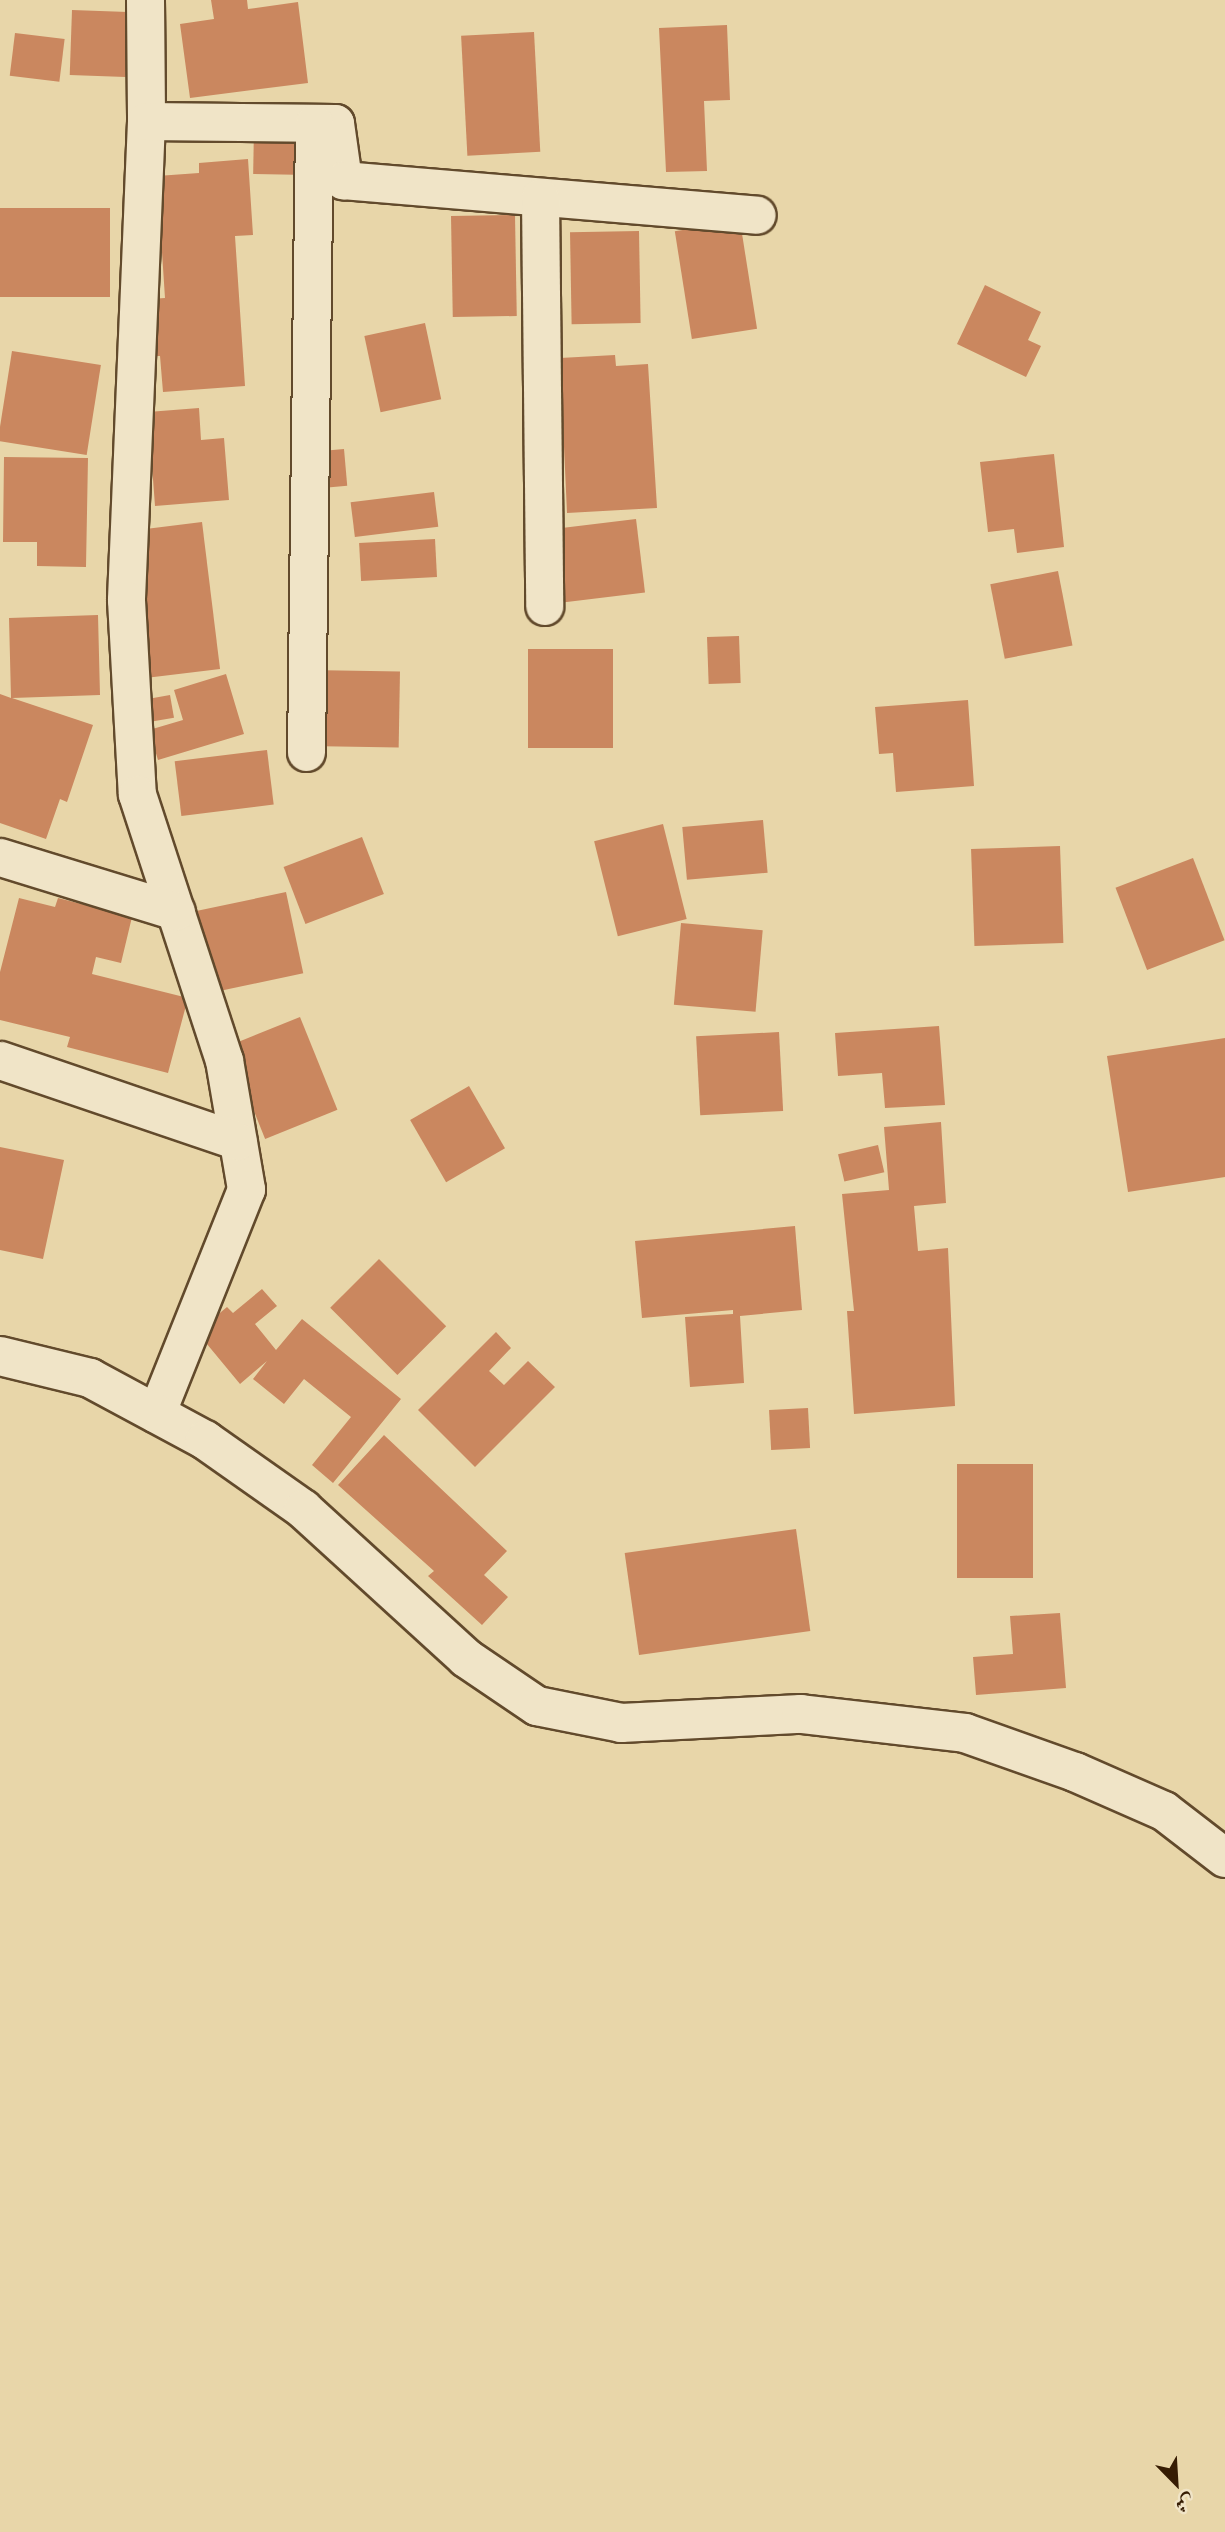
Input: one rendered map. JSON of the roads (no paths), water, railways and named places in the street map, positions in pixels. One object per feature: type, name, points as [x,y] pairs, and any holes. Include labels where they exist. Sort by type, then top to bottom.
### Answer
[{"type":"street","points":[[145,0],[146,121],[126,600],[137,794],[225,1060],[246,1189],[156,1414]]},
{"type":"street","points":[[146,121],[335,123],[343,180],[757,215]]},
{"type":"street","points":[[306,752],[314,123]]},
{"type":"street","points":[[540,197],[544,606]]},
{"type":"street","points":[[0,856],[176,911]]},
{"type":"street","points":[[0,1060],[238,1141]]},
{"type":"street","points":[[0,1356],[90,1378],[205,1440],[303,1509],[466,1658],[537,1706],[621,1723],[801,1714],[965,1733],[1075,1772],[1164,1811],[1225,1858]]}]
